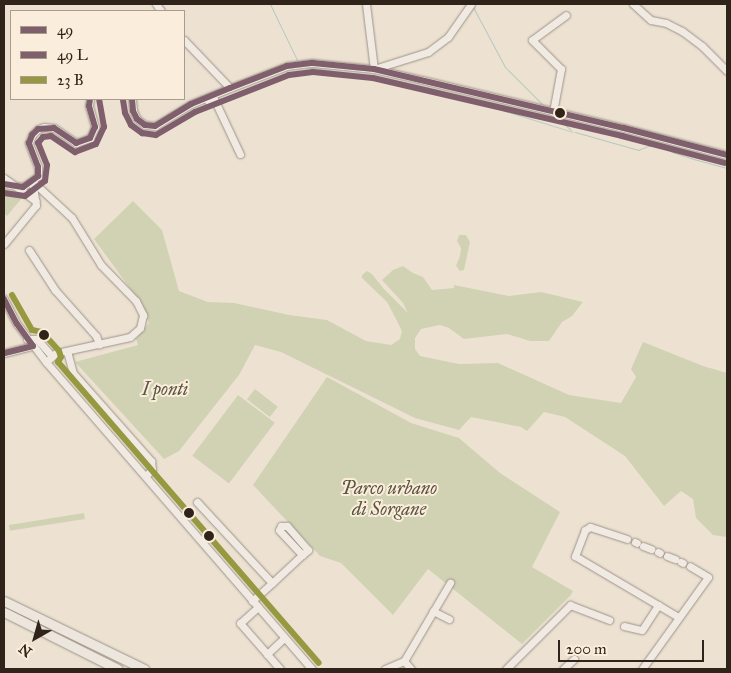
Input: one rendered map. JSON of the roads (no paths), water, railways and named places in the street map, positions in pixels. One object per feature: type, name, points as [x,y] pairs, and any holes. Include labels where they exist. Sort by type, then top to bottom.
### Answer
[{"type":"main road","points":[[4,601],[144,669]]},
{"type":"main road","points":[[4,612],[118,669]]},
{"type":"street","points":[[366,4],[374,69]]},
{"type":"street","points":[[374,69],[428,52],[448,37],[471,4]]},
{"type":"street","points":[[633,4],[651,20],[666,23],[682,31],[702,46],[727,71]]},
{"type":"street","points":[[553,112],[561,69],[532,40],[566,15]]},
{"type":"street","points":[[185,41],[233,87]]},
{"type":"street","points":[[132,100],[133,111],[137,119],[149,126],[161,124],[191,104],[299,64],[374,69],[624,128],[727,156]]},
{"type":"street","points":[[191,104],[197,105],[214,99],[240,154]]},
{"type":"street","points":[[4,184],[17,187],[25,186],[32,181],[39,171],[29,145],[32,135],[36,130],[47,127],[58,130],[72,142],[80,143],[88,140],[94,130],[89,106],[90,100]]},
{"type":"street","points":[[4,178],[37,202]]},
{"type":"street","points":[[4,244],[35,208],[37,202],[32,181]]},
{"type":"street","points":[[32,181],[68,213],[100,264],[142,310],[142,323],[136,334],[127,338],[67,351],[52,356],[46,362]]},
{"type":"street","points":[[29,250],[56,290],[96,336],[99,344]]},
{"type":"street","points":[[4,299],[27,339],[46,362],[146,476],[178,517],[312,669]]},
{"type":"street","points":[[27,339],[37,339],[52,356]]},
{"type":"street","points":[[4,353],[33,346]]},
{"type":"street","points":[[67,351],[73,372],[151,461],[152,469],[146,476]]},
{"type":"street","points":[[197,502],[272,583]]},
{"type":"street","points":[[252,601],[308,550],[287,526],[284,525],[279,529]]},
{"type":"street","points":[[642,669],[708,577],[682,562],[636,543],[590,527],[585,530],[575,556],[678,617]]},
{"type":"street","points":[[385,669],[404,661],[450,582]]},
{"type":"street","points":[[506,669],[570,605],[609,620]]},
{"type":"street","points":[[624,626],[642,630],[658,605]]},
{"type":"street","points":[[258,608],[240,623],[280,669]]},
{"type":"street","points":[[433,611],[449,619]]},
{"type":"street","points":[[267,654],[284,638]]},
{"type":"street","points":[[564,669],[574,659]]},
{"type":"street","points":[[404,661],[411,669]]},
{"type":"waterway","points":[[270,4],[298,62]]},
{"type":"waterway","points":[[473,7],[505,67],[544,106]]},
{"type":"waterway","points":[[305,67],[385,78],[434,89],[573,132]]},
{"type":"waterway","points":[[555,116],[571,130]]},
{"type":"waterway","points":[[575,132],[638,150],[648,146],[662,146],[672,152],[727,168]]},
{"type":"park label","name":"I ponti","points":[[165,389]]},
{"type":"park label","name":"Parco urbano di Sorgane","points":[[389,499]]}]
